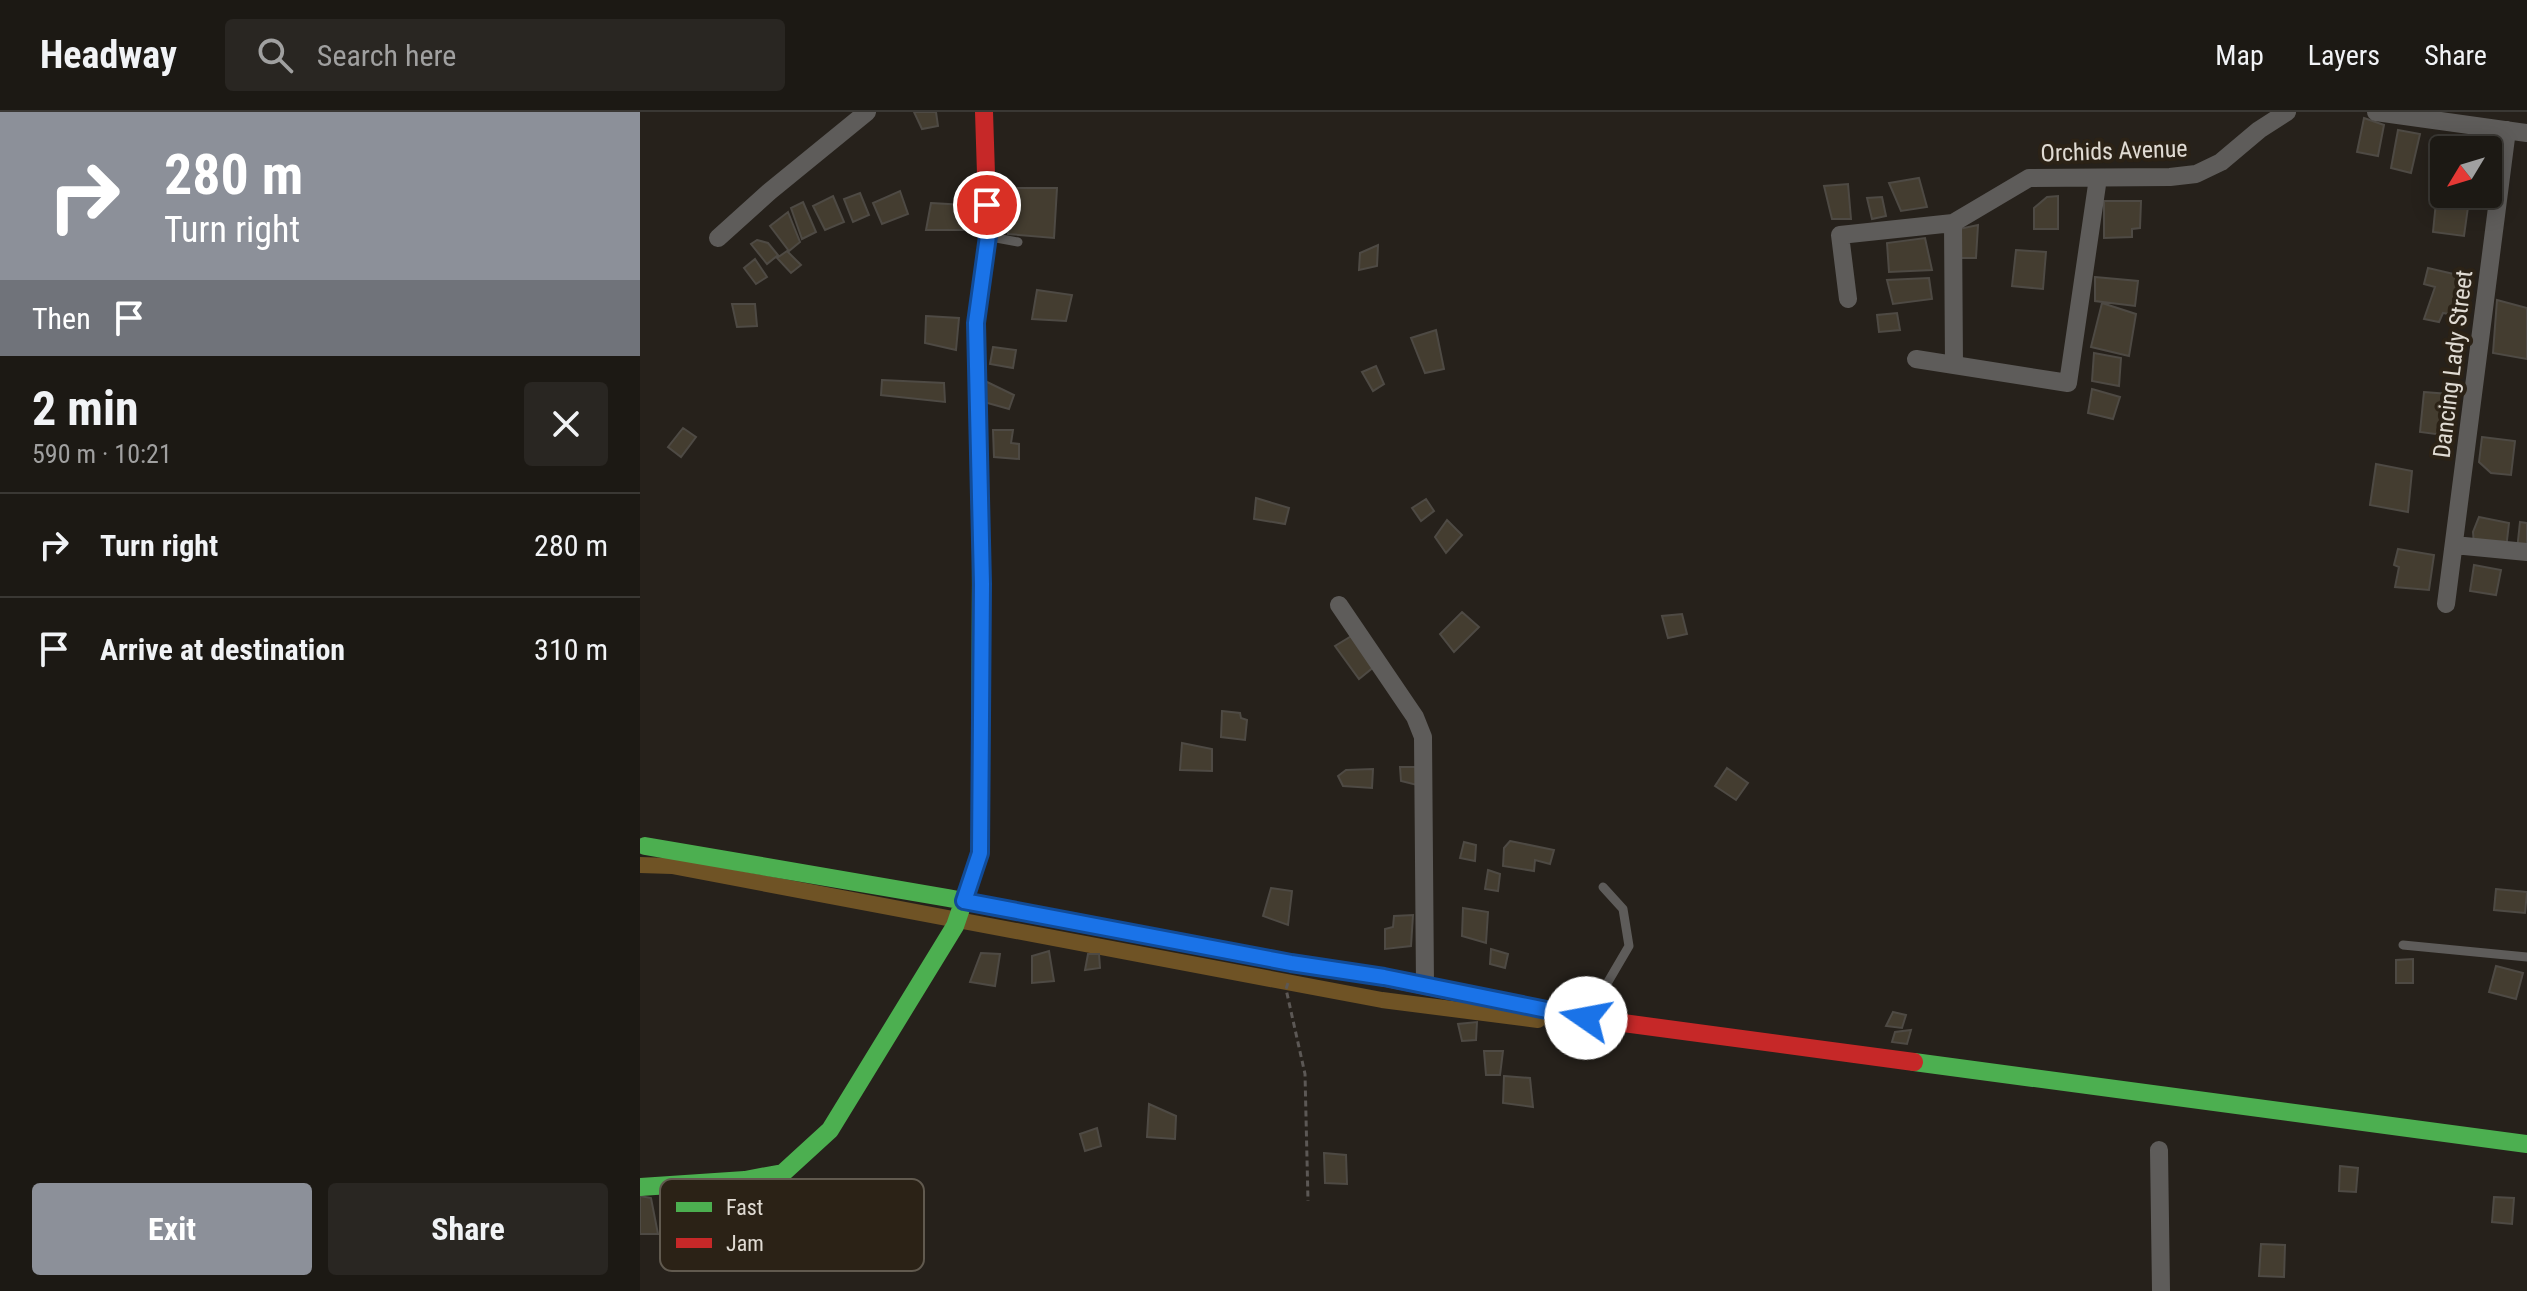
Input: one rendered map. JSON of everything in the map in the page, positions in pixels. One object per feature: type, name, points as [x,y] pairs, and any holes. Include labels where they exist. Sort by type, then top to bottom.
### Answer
[{"type":"street","points":[[718,238],[867,112]]},
{"type":"street","points":[[750,1179],[783,1173],[830,1130],[955,926],[980,853],[982,584],[976,323],[988,236],[984,112]]},
{"type":"street","name":"Orchids Avenue","points":[[1848,299],[1840,235],[1953,223],[2029,178],[2196,174],[2221,162],[2259,130],[2287,112]]},
{"type":"street","points":[[2376,112],[2527,133]]},
{"type":"street","name":"Dancing Lady Street","points":[[2446,604],[2507,130]]},
{"type":"street","points":[[1916,359],[2068,383],[2098,178]]},
{"type":"street","points":[[1953,223],[1954,365]]},
{"type":"street","points":[[2454,545],[2527,552]]},
{"type":"street","points":[[1339,605],[1415,717],[1423,737],[1425,985]]},
{"type":"street","points":[[645,846],[1425,985],[1586,1018],[2527,1144]]},
{"type":"street","points":[[2159,1150],[2161,1291]]},
{"type":"street","points":[[640,1187],[660,1186]]},
{"type":"lane","points":[[988,236],[1018,242]]},
{"type":"lane","points":[[1586,1018],[1629,946],[1623,909],[1603,887]]},
{"type":"lane","points":[[2403,945],[2527,957]]},
{"type":"path","points":[[1286,989],[1305,1074],[1308,1201]]},
{"type":"building","points":[[914,112],[936,112],[938,126],[922,129]]},
{"type":"building","points":[[2364,118],[2384,125],[2378,156],[2357,152]]},
{"type":"building","points":[[2398,130],[2420,134],[2411,173],[2391,168]]},
{"type":"building","points":[[1919,178],[1927,207],[1901,211],[1889,183]]},
{"type":"building","points":[[1848,184],[1851,219],[1832,219],[1824,186]]},
{"type":"building","points":[[1010,188],[1057,188],[1054,238],[1008,234]]},
{"type":"building","points":[[900,191],[908,214],[882,224],[873,203]]},
{"type":"building","points":[[860,193],[869,215],[853,222],[844,199]]},
{"type":"building","points":[[833,196],[844,222],[825,230],[813,206]]},
{"type":"building","points":[[2058,196],[2058,229],[2034,229],[2034,208],[2047,197]]},
{"type":"building","points":[[1882,197],[1886,216],[1872,219],[1867,198]]},
{"type":"building","points":[[2104,201],[2141,201],[2140,228],[2132,229],[2132,237],[2104,238]]},
{"type":"building","points":[[803,202],[816,232],[802,239],[791,208]]},
{"type":"building","points":[[931,203],[965,205],[962,213],[971,216],[968,230],[926,230]]},
{"type":"building","points":[[2435,208],[2468,208],[2464,236],[2433,232]]},
{"type":"building","points":[[788,212],[800,242],[789,251],[770,226]]},
{"type":"building","points":[[1978,225],[1976,258],[1960,258],[1959,229]]},
{"type":"building","points":[[1925,238],[1932,270],[1889,272],[1887,243]]},
{"type":"building","points":[[757,240],[768,243],[778,255],[767,264],[751,244]]},
{"type":"building","points":[[1378,245],[1377,266],[1359,270],[1360,253]]},
{"type":"building","points":[[2016,250],[2046,252],[2043,289],[2012,286]]},
{"type":"building","points":[[787,251],[801,265],[791,273],[777,258]]},
{"type":"building","points":[[755,259],[767,277],[756,284],[744,268]]},
{"type":"building","points":[[2428,268],[2471,278],[2464,317],[2443,313],[2439,322],[2424,319],[2435,287],[2424,284]]},
{"type":"building","points":[[2095,277],[2138,281],[2135,306],[2095,301]]},
{"type":"building","points":[[1929,278],[1932,299],[1893,304],[1887,280]]},
{"type":"building","points":[[1037,290],[1072,295],[1066,321],[1032,319]]},
{"type":"building","points":[[2497,300],[2527,308],[2527,359],[2493,353]]},
{"type":"building","points":[[2102,303],[2136,314],[2129,356],[2091,347]]},
{"type":"building","points":[[732,304],[755,304],[757,326],[737,327]]},
{"type":"building","points":[[1897,313],[1900,330],[1879,332],[1877,315]]},
{"type":"building","points":[[926,316],[959,318],[956,350],[925,343]]},
{"type":"building","points":[[1436,330],[1444,369],[1425,373],[1411,338]]},
{"type":"building","points":[[993,347],[1016,350],[1013,368],[990,364]]},
{"type":"building","points":[[2094,353],[2121,358],[2119,386],[2092,381]]},
{"type":"building","points":[[1376,366],[1384,384],[1373,391],[1362,372]]},
{"type":"building","points":[[882,380],[944,383],[945,402],[881,395]]},
{"type":"building","points":[[985,381],[1014,395],[1009,409],[984,402]]},
{"type":"building","points":[[2092,389],[2120,397],[2113,419],[2088,413]]},
{"type":"building","points":[[2424,392],[2449,394],[2443,435],[2420,432]]},
{"type":"building","points":[[683,428],[696,437],[681,457],[668,447]]},
{"type":"building","points":[[993,430],[1013,430],[1011,443],[1019,444],[1019,459],[994,457]]},
{"type":"building","points":[[2482,437],[2515,441],[2511,475],[2491,473],[2479,462]]},
{"type":"building","points":[[2376,464],[2412,471],[2408,512],[2370,505]]},
{"type":"building","points":[[1256,498],[1289,508],[1285,524],[1254,519]]},
{"type":"building","points":[[1426,499],[1434,511],[1421,521],[1412,508]]},
{"type":"building","points":[[2479,517],[2509,523],[2506,549],[2474,545],[2473,532]]},
{"type":"building","points":[[1447,520],[1462,535],[1446,553],[1435,537]]},
{"type":"building","points":[[2520,522],[2527,523],[2527,551],[2517,550]]},
{"type":"building","points":[[2398,549],[2434,555],[2429,590],[2395,587],[2399,567],[2394,565]]},
{"type":"building","points":[[2474,565],[2501,570],[2496,595],[2470,591]]},
{"type":"building","points":[[1462,612],[1479,627],[1454,652],[1440,634]]},
{"type":"building","points":[[1682,614],[1687,634],[1668,638],[1662,616]]},
{"type":"building","points":[[1353,635],[1375,666],[1359,679],[1335,646]]},
{"type":"building","points":[[1222,711],[1240,713],[1241,718],[1247,720],[1245,740],[1221,737]]},
{"type":"building","points":[[1182,743],[1212,749],[1212,771],[1180,770]]},
{"type":"building","points":[[1400,767],[1416,767],[1417,785],[1401,781]]},
{"type":"building","points":[[1727,768],[1748,783],[1736,800],[1715,786]]},
{"type":"building","points":[[1373,769],[1372,788],[1343,786],[1338,776],[1346,770]]},
{"type":"building","points":[[1510,841],[1554,850],[1550,864],[1535,860],[1534,871],[1503,866],[1504,848]]},
{"type":"building","points":[[1464,842],[1476,845],[1475,861],[1460,858]]},
{"type":"building","points":[[1488,870],[1500,874],[1498,891],[1485,889]]},
{"type":"building","points":[[1271,888],[1292,891],[1288,925],[1263,916]]},
{"type":"building","points":[[2496,889],[2527,892],[2525,913],[2494,910]]},
{"type":"building","points":[[1463,908],[1488,912],[1486,943],[1462,936]]},
{"type":"building","points":[[1413,915],[1411,946],[1385,949],[1385,929],[1393,927],[1394,916]]},
{"type":"building","points":[[1491,949],[1508,954],[1505,968],[1490,964]]},
{"type":"building","points":[[1049,951],[1054,981],[1032,983],[1032,956]]},
{"type":"building","points":[[981,953],[1000,954],[995,986],[970,982]]},
{"type":"building","points":[[1088,954],[1099,954],[1100,968],[1085,970]]},
{"type":"building","points":[[2413,959],[2413,983],[2396,983],[2396,960]]},
{"type":"building","points":[[2496,966],[2523,973],[2516,999],[2489,992]]},
{"type":"building","points":[[1893,1012],[1906,1015],[1902,1028],[1886,1026]]},
{"type":"building","points":[[1477,1022],[1476,1040],[1462,1041],[1458,1024]]},
{"type":"building","points":[[1911,1030],[1907,1044],[1892,1042],[1895,1032]]},
{"type":"building","points":[[1484,1051],[1503,1051],[1500,1075],[1486,1075]]},
{"type":"building","points":[[1504,1076],[1530,1078],[1533,1107],[1503,1103]]},
{"type":"building","points":[[1149,1104],[1176,1116],[1175,1139],[1147,1137]]},
{"type":"building","points":[[1097,1128],[1101,1146],[1085,1151],[1080,1134]]},
{"type":"building","points":[[1324,1153],[1346,1155],[1347,1184],[1325,1183]]},
{"type":"building","points":[[2340,1166],[2358,1168],[2356,1192],[2339,1191]]},
{"type":"building","points":[[640,1196],[651,1198],[658,1234],[640,1234]]},
{"type":"building","points":[[2494,1197],[2514,1198],[2512,1224],[2492,1222]]},
{"type":"building","points":[[2261,1244],[2285,1245],[2284,1277],[2259,1276]]},
{"type":"waterway","points":[[640,865],[672,866],[1382,1000],[1538,1020]]},
{"type":"traffic: fast","points":[[750,1179],[783,1173],[830,1130],[955,926],[980,853],[981,551]]},
{"type":"traffic: fast","points":[[645,846],[1371,975]]},
{"type":"traffic: fast","points":[[1914,1062],[2527,1144]]},
{"type":"traffic: fast","points":[[640,1187],[660,1186]]},
{"type":"traffic: jam","points":[[981,551],[976,323],[988,236],[984,112]]},
{"type":"traffic: jam","points":[[1371,975],[1586,1018],[1914,1062]]},
{"type":"route","points":[[987,205],[988,236],[976,323],[982,584],[980,853],[964,901],[1291,963],[1384,977],[1586,1018]]}]
